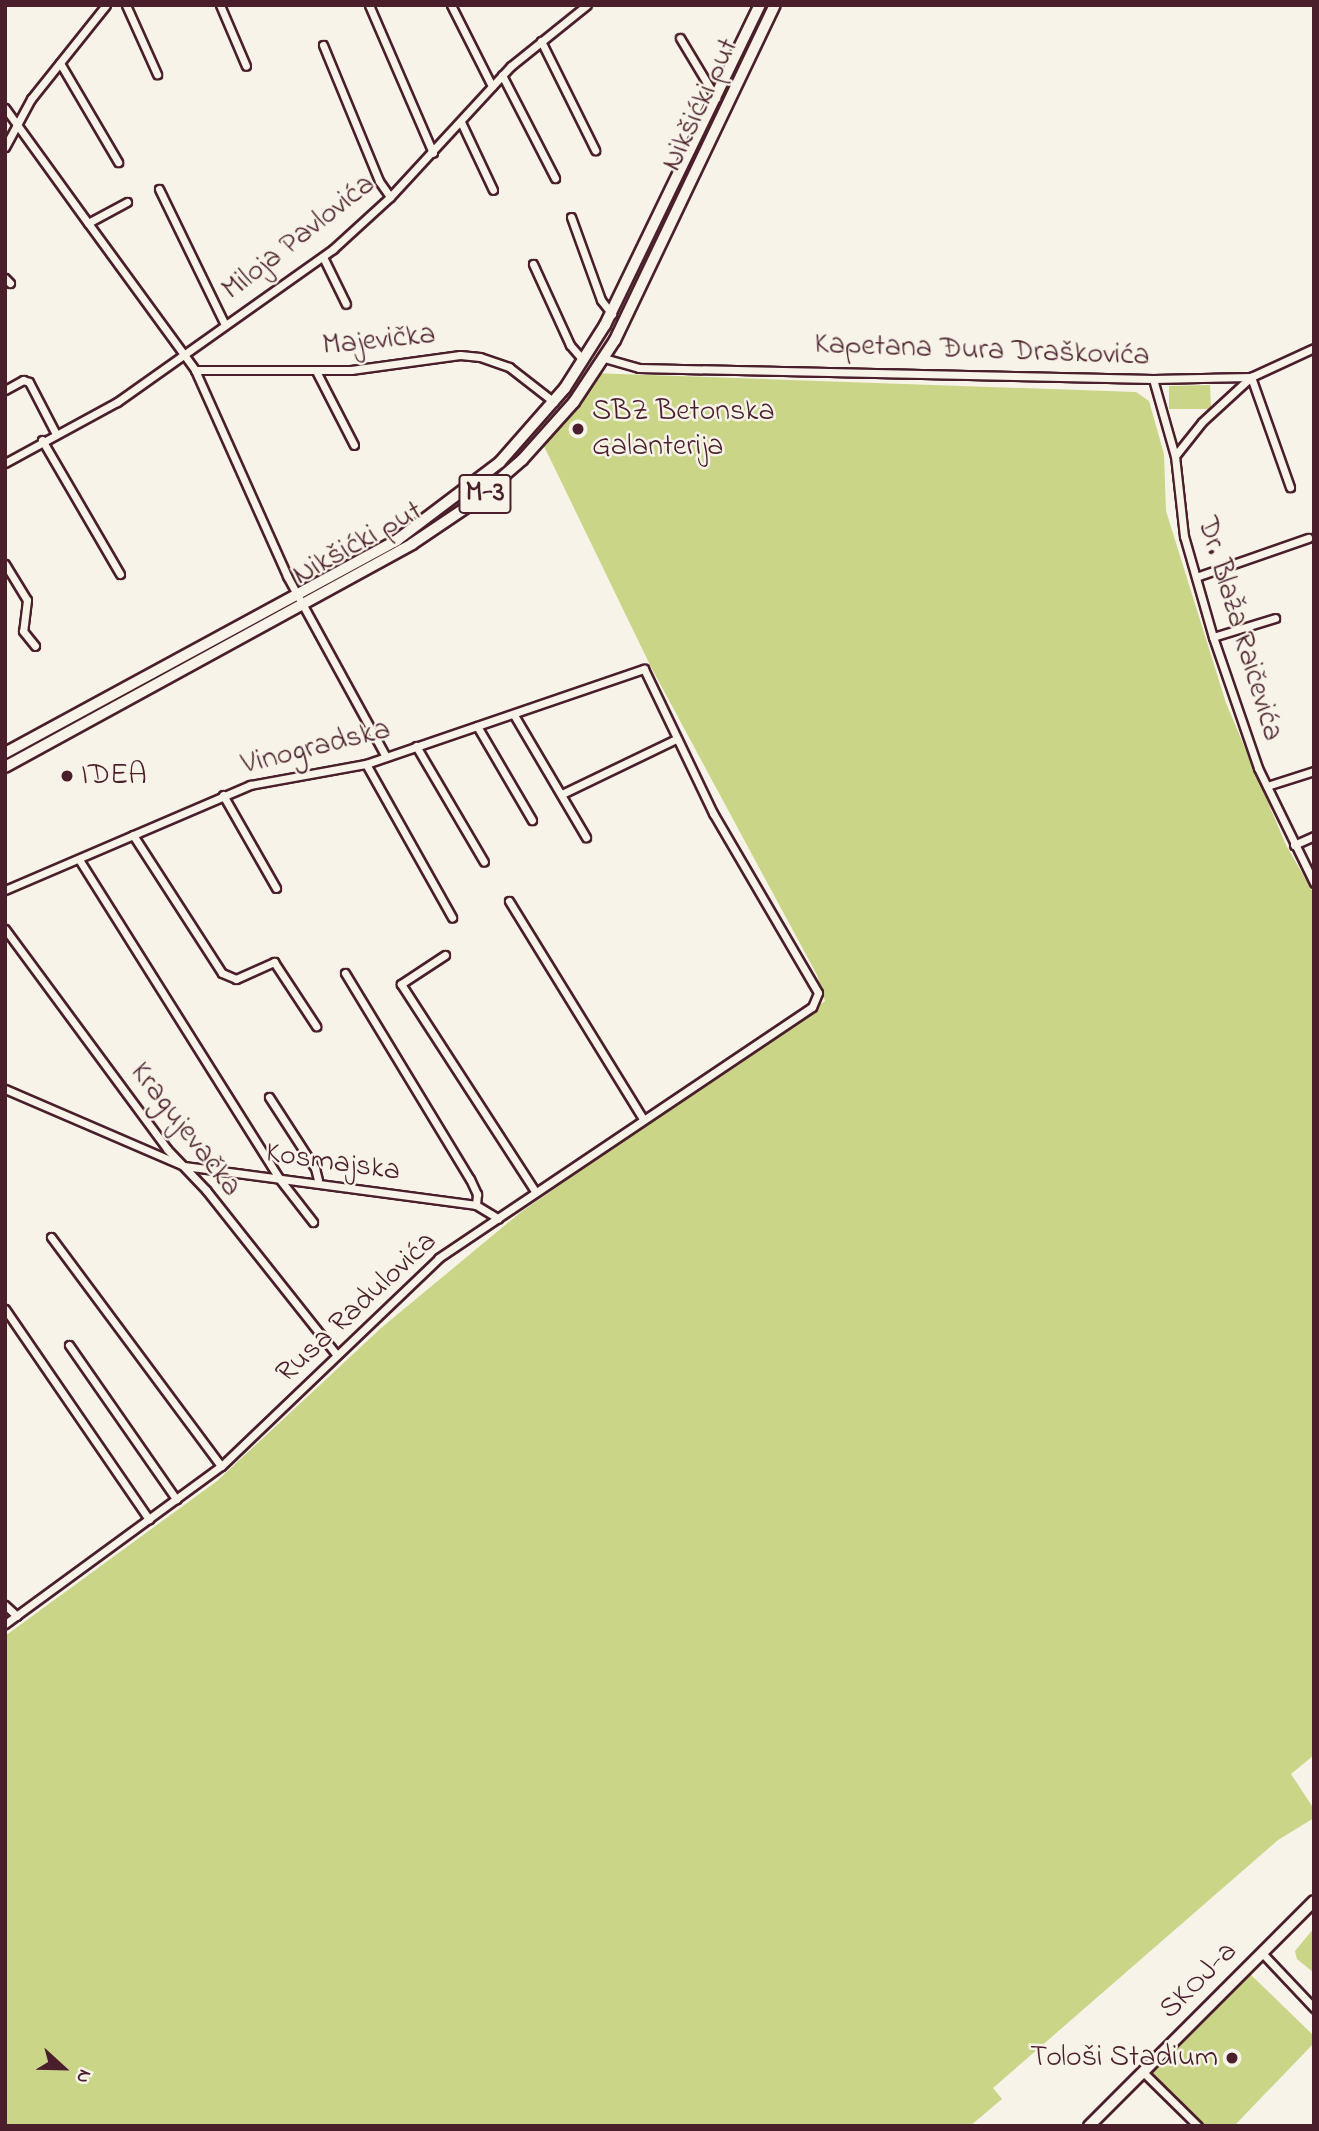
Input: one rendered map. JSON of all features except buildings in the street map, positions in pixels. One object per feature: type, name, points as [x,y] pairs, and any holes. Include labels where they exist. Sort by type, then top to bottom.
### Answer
[{"type":"main road","points":[[5,753],[299,599],[426,522],[500,462],[554,402],[612,314],[760,5]]},
{"type":"main road","name":"Nikšićki put","points":[[5,767],[299,599],[412,544],[480,498],[550,431],[604,358],[775,5]]},
{"type":"main road","points":[[754,18],[766,25]]},
{"type":"main road","name":"SKOJ-a","points":[[1089,2126],[1314,1901]]},
{"type":"street","points":[[5,147],[18,123],[60,63],[106,5]]},
{"type":"street","points":[[126,5],[157,74]]},
{"type":"street","points":[[220,5],[246,66]]},
{"type":"street","points":[[369,5],[433,153]]},
{"type":"street","points":[[451,5],[492,86]]},
{"type":"street","name":"Miloja Pavlovića","points":[[5,463],[42,440],[92,418],[323,257],[390,197],[502,75],[578,8],[587,5]]},
{"type":"street","points":[[680,38],[716,98]]},
{"type":"street","points":[[541,41],[596,150]]},
{"type":"street","points":[[323,45],[379,181],[390,197]]},
{"type":"street","points":[[60,63],[118,162]]},
{"type":"street","points":[[502,75],[555,178]]},
{"type":"street","points":[[5,108],[195,370],[299,599],[386,757]]},
{"type":"street","points":[[461,122],[493,190]]},
{"type":"street","points":[[159,188],[225,325]]},
{"type":"street","points":[[88,223],[127,202]]},
{"type":"street","points":[[571,217],[601,299],[612,314]]},
{"type":"street","points":[[323,257],[345,304]]},
{"type":"street","points":[[533,264],[570,345],[583,360]]},
{"type":"street","points":[[1175,456],[1202,422],[1251,377],[1314,348]]},
{"type":"street","name":"Majevička","points":[[195,370],[316,371],[480,357],[509,367],[554,402]]},
{"type":"street","name":"Kapetana Đura Draškovića","points":[[604,358],[639,368],[1153,379],[1251,377]]},
{"type":"street","points":[[316,371],[354,445]]},
{"type":"street","points":[[1251,377],[1290,487]]},
{"type":"street","name":"Dr. Blaža Raičevića","points":[[1153,379],[1175,456],[1182,526],[1213,637],[1267,786],[1314,883]]},
{"type":"street","points":[[5,390],[23,380],[29,382],[56,434]]},
{"type":"street","points":[[42,440],[120,574]]},
{"type":"street","points":[[1196,577],[1308,538]]},
{"type":"street","points":[[5,564],[27,600],[23,631],[35,646]]},
{"type":"street","points":[[1213,637],[1275,618]]},
{"type":"street","name":"Vinogradska","points":[[5,890],[80,861],[223,795],[281,778],[366,764],[644,669],[674,740]]},
{"type":"street","points":[[514,715],[586,837]]},
{"type":"street","points":[[477,726],[532,820]]},
{"type":"street","points":[[562,794],[674,740]]},
{"type":"street","name":"Rusa Radulovića","points":[[5,1624],[221,1466],[417,1275],[535,1191],[812,1007],[818,993],[674,740]]},
{"type":"street","points":[[416,746],[484,862]]},
{"type":"street","points":[[366,764],[452,917]]},
{"type":"street","points":[[1267,786],[1314,771]]},
{"type":"street","points":[[223,795],[276,888]]},
{"type":"street","points":[[133,835],[222,973],[236,979],[274,962],[316,1026]]},
{"type":"street","points":[[1294,845],[1314,836]]},
{"type":"street","points":[[80,861],[278,1177],[313,1222]]},
{"type":"street","points":[[509,901],[643,1119]]},
{"type":"street","name":"Kragujevačka","points":[[5,929],[167,1149],[184,1166],[336,1354]]},
{"type":"street","points":[[444,954],[401,984],[535,1191]]},
{"type":"street","points":[[345,973],[470,1179],[477,1195],[476,1205]]},
{"type":"street","name":"Kosmajska","points":[[5,1089],[184,1166],[318,1180],[476,1205],[498,1218]]},
{"type":"street","points":[[269,1097],[317,1171],[318,1180]]},
{"type":"street","points":[[51,1237],[221,1466]]},
{"type":"street","points":[[5,1309],[149,1519]]},
{"type":"street","points":[[69,1345],[176,1499]]},
{"type":"street","points":[[5,1605],[17,1616]]},
{"type":"street","points":[[1262,1953],[1314,2008]]},
{"type":"street","points":[[1143,2073],[1196,2125]]},
{"type":"green space","points":[[591,373],[1136,392],[1149,401],[1164,454],[1166,511],[1226,703],[1286,845],[1314,894],[1314,1755],[1291,1774],[1314,1809],[1314,1818],[1278,1840],[993,2088],[1002,2099],[970,2126],[5,2126],[5,1636],[217,1481],[381,1328],[521,1212],[825,1001],[817,975],[651,667],[542,442]]},
{"type":"green space","points":[[1210,385],[1211,409],[1169,409],[1169,386]]},
{"type":"green space","points":[[1314,1928],[1314,1973],[1297,1959],[1295,1951]]},
{"type":"green space","name":"Tološi Stadium","points":[[1248,1972],[1314,2036],[1314,2043],[1234,2126],[1205,2126],[1150,2073]]},
{"type":"place","name":"SBZ Betonska Galanterija","points":[[578,429]]},
{"type":"place","name":"IDEA","points":[[67,776]]},
{"type":"place","name":"Tološi Stadium","points":[[1232,2058]]}]
